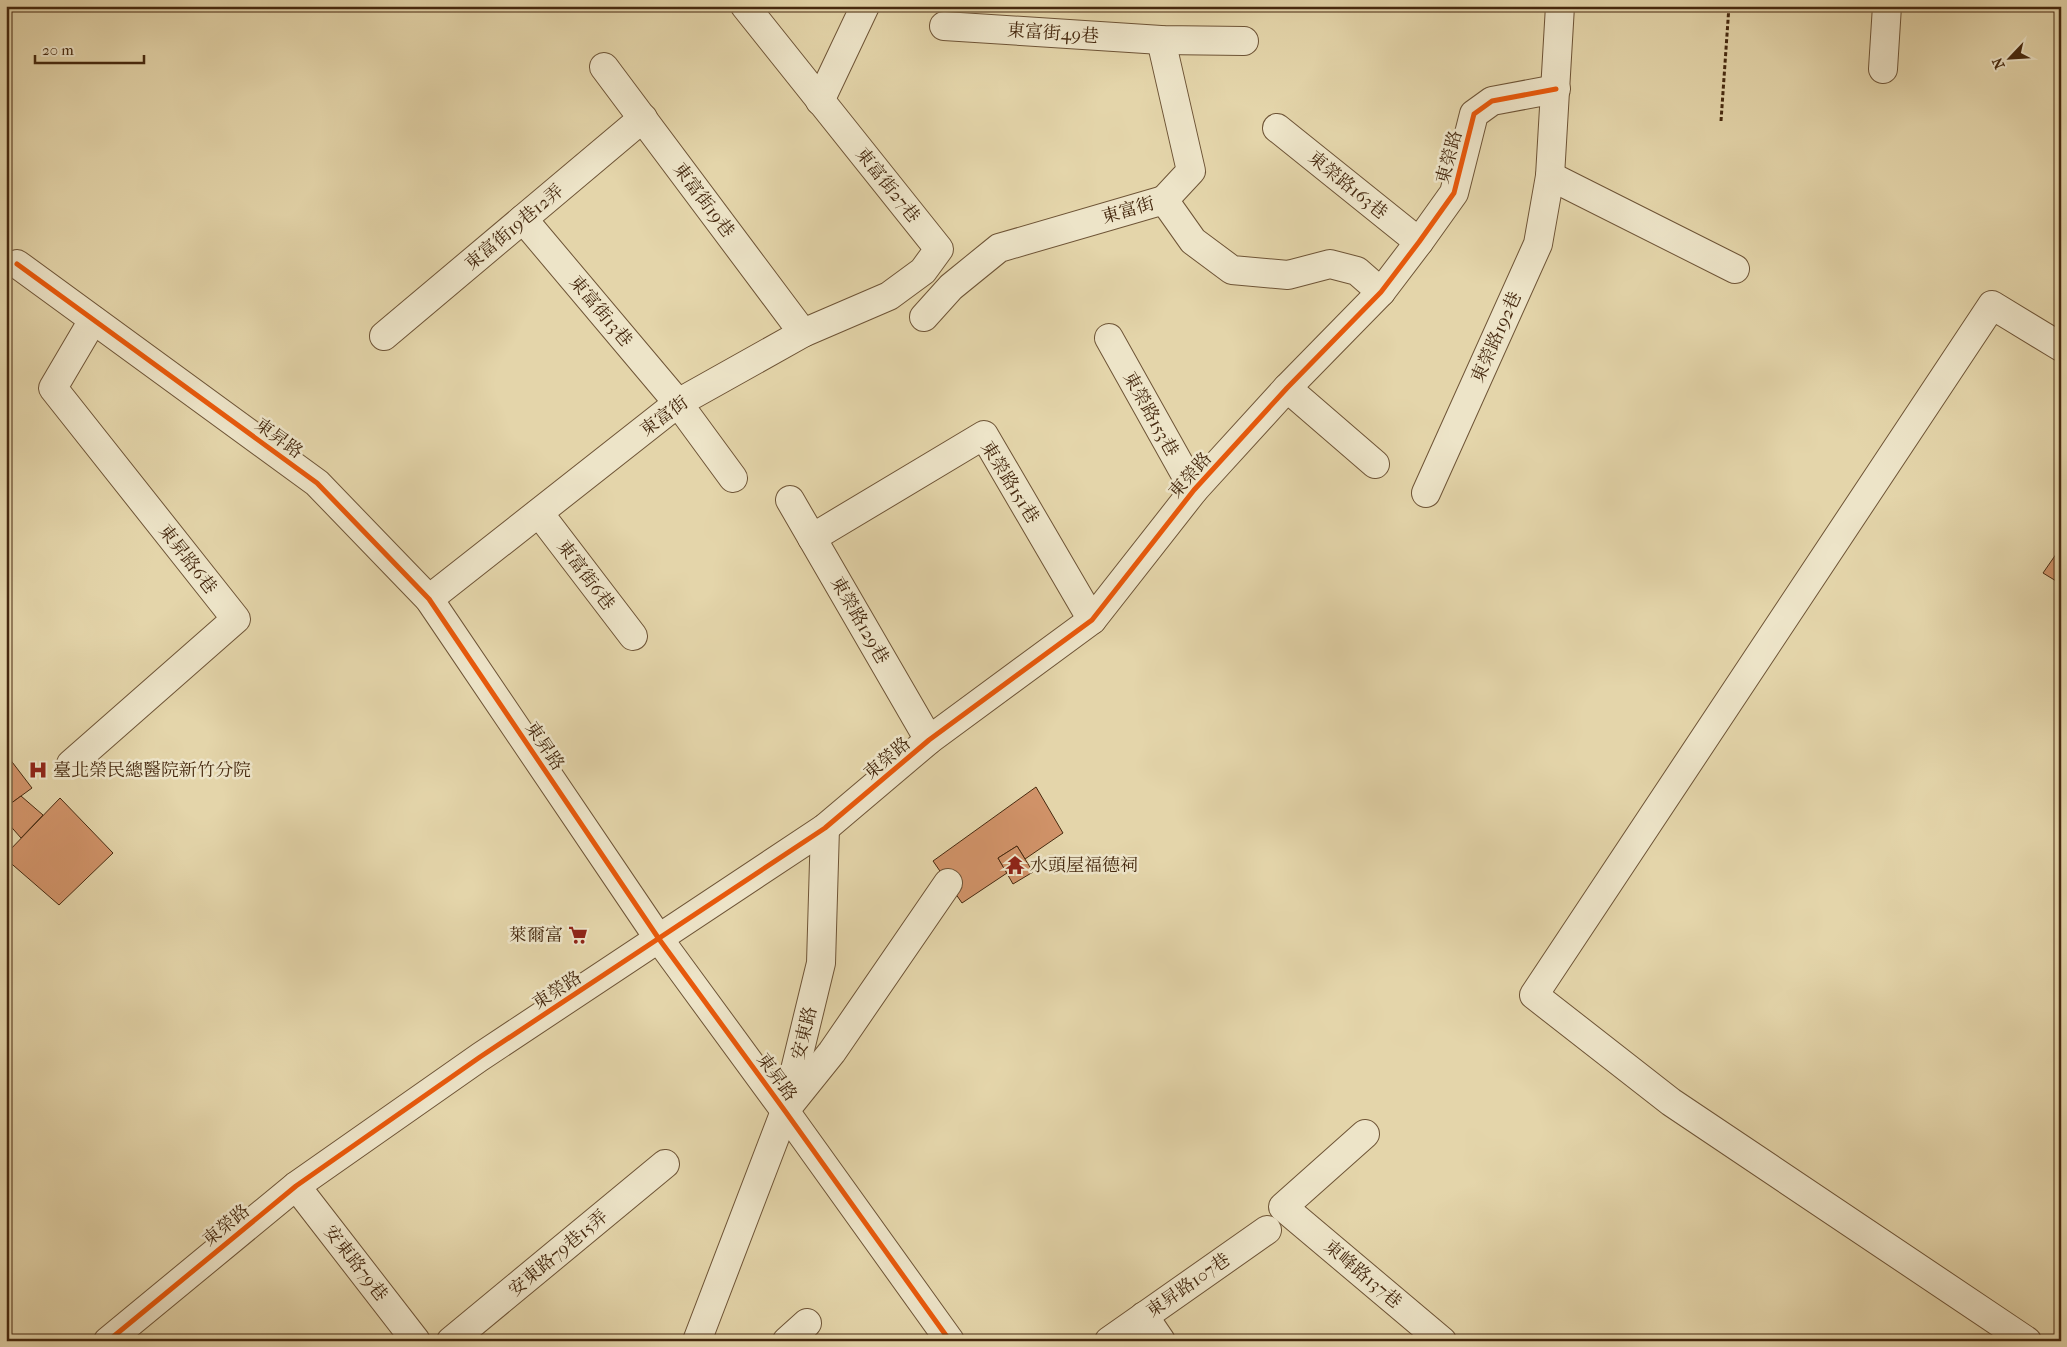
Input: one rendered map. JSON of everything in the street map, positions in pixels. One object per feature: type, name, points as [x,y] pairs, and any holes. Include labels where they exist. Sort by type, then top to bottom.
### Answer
[{"type":"street","name":"東富街27巷","points":[[746,6],[939,249],[923,271]]},
{"type":"street","points":[[820,101],[865,6]]},
{"type":"street","points":[[1556,89],[1560,6]]},
{"type":"street","points":[[1882,69],[1887,6]]},
{"type":"street","name":"東富街49巷","points":[[944,26],[1162,40],[1244,40]]},
{"type":"street","points":[[1162,40],[1191,171],[1164,200]]},
{"type":"street","name":"東富街19巷","points":[[604,67],[803,333]]},
{"type":"street","name":"東榮路192巷","points":[[1426,494],[1538,244],[1550,176],[1556,89]]},
{"type":"street","name":"東榮路","points":[[108,1341],[296,1186],[480,1057],[825,828],[929,740],[1092,620],[1194,490],[1287,388],[1381,292],[1419,242],[1454,193],[1474,114],[1492,101],[1556,89]]},
{"type":"street","name":"東富街19巷12弄","points":[[384,336],[643,118]]},
{"type":"street","name":"東榮路163巷","points":[[1277,128],[1419,242]]},
{"type":"street","points":[[1550,176],[1735,269]]},
{"type":"street","name":"東富街","points":[[924,317],[951,287],[999,248],[1164,200],[1193,241],[1232,270],[1288,275],[1330,264],[1357,271],[1381,292]]},
{"type":"street","name":"東富街13巷","points":[[523,219],[678,403],[733,478]]},
{"type":"street","name":"東昇路","points":[[17,264],[318,483],[429,599],[659,939],[950,1341]]},
{"type":"street","name":"東富街","points":[[429,599],[678,403],[803,333],[889,296],[923,271]]},
{"type":"street","points":[[2026,1341],[1671,1102],[1534,994],[1992,305],[2061,348]]},
{"type":"street","name":"東昇路6巷","points":[[72,764],[236,619],[54,388],[93,320]]},
{"type":"street","name":"東榮路153巷","points":[[1109,338],[1194,490]]},
{"type":"street","points":[[1287,388],[1375,464]]},
{"type":"street","name":"東榮路151巷","points":[[812,538],[984,435],[1092,620]]},
{"type":"street","name":"東榮路129巷","points":[[790,500],[929,740]]},
{"type":"street","name":"東富街6巷","points":[[539,513],[633,636]]},
{"type":"street","name":"安東路","points":[[696,1341],[785,1111],[821,964],[825,828]]},
{"type":"street","points":[[785,1111],[832,1052],[948,883]]},
{"type":"street","name":"東峰路137巷","points":[[1365,1134],[1283,1207],[1442,1341]]},
{"type":"street","name":"安東路79巷15弄","points":[[451,1341],[664,1164]]},
{"type":"street","name":"安東路79巷","points":[[296,1186],[416,1341]]},
{"type":"street","name":"東昇路107巷","points":[[1109,1341],[1267,1230]]},
{"type":"street","points":[[1144,1316],[1161,1341]]},
{"type":"path","points":[[1721,121],[1729,6]]},
{"type":"building","points":[[2061,547],[2061,584],[2043,573]]},
{"type":"building","points":[[6,754],[32,788],[6,807]]},
{"type":"building","points":[[1036,787],[1063,833],[1025,859],[1017,846],[998,858],[1007,873],[962,903],[933,861]]},
{"type":"building","points":[[21,796],[43,815],[21,838],[6,821],[6,807]]},
{"type":"building","points":[[60,798],[113,853],[59,905],[6,859],[6,854]]},
{"type":"building","name":"水頭屋福德祠","points":[[1017,846],[1033,872],[1013,884],[998,858]]},
{"type":"cycle path","points":[[108,1341],[296,1186],[480,1057],[825,828],[929,740],[1092,620],[1194,490],[1287,388],[1381,292],[1419,242],[1454,193],[1474,114],[1492,101],[1556,89]]},
{"type":"cycle path","points":[[17,264],[317,483],[429,599],[659,939],[950,1341]]},
{"type":"place","name":"臺北榮民總醫院新竹分院","points":[[38,770]]},
{"type":"place","name":"水頭屋福德祠","points":[[1015,865]]},
{"type":"place","name":"萊爾富","points":[[578,935]]}]
